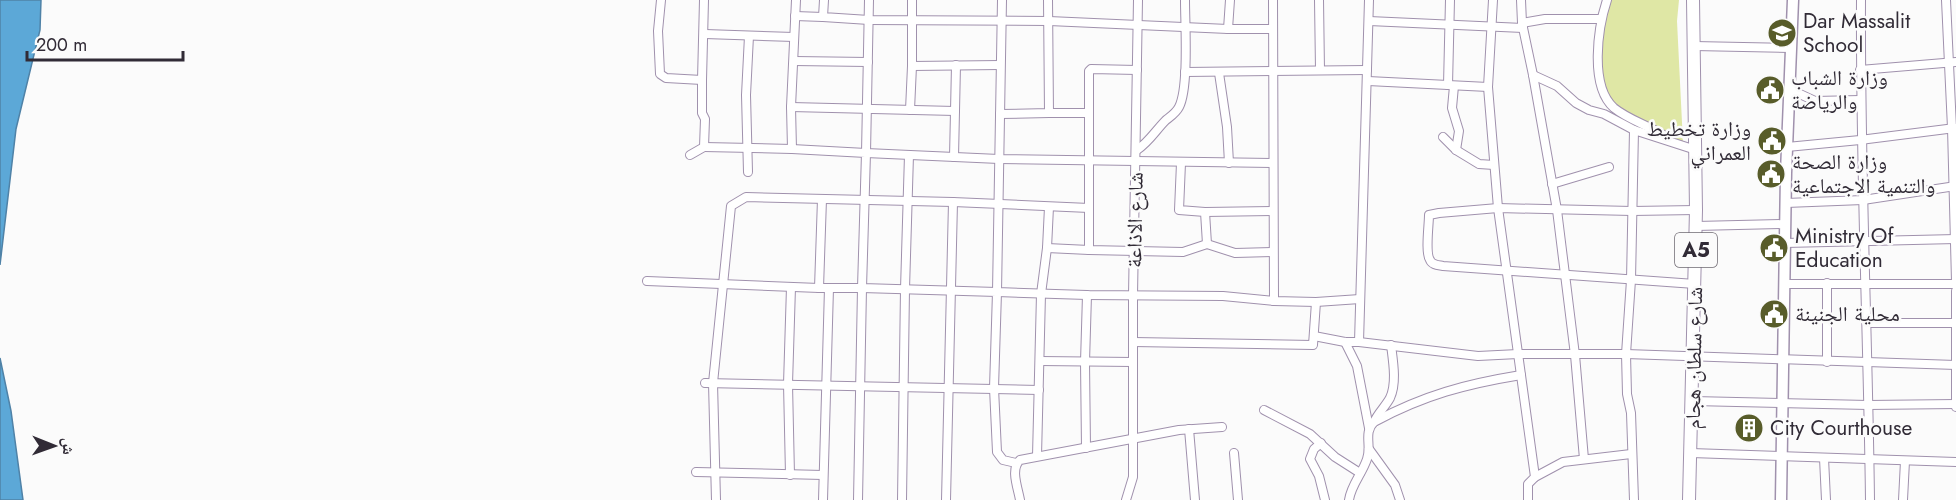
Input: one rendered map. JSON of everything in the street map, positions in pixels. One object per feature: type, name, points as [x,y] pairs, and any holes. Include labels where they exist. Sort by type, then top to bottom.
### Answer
[{"type":"highway","name":"شارع سلطان هجام","points":[[1689,500],[1696,226],[1693,0]]},
{"type":"main road","points":[[1781,500],[1785,203],[1793,0]]},
{"type":"street","points":[[661,0],[658,31],[660,74],[666,78],[702,80]]},
{"type":"street","points":[[704,0],[702,113],[705,119],[704,147]]},
{"type":"street","points":[[792,149],[791,107],[796,0]]},
{"type":"street","points":[[824,0],[824,17]]},
{"type":"street","points":[[858,500],[869,0]]},
{"type":"street","points":[[910,110],[912,0]]},
{"type":"street","points":[[1002,0],[994,388],[997,453],[1003,460],[1017,463]]},
{"type":"street","points":[[1048,0],[1049,113]]},
{"type":"street","name":"شارع الاذاعة","points":[[1126,500],[1133,477],[1133,296],[1138,0]]},
{"type":"street","points":[[1137,150],[1152,138],[1178,110],[1181,102],[1185,72],[1185,0]]},
{"type":"street","points":[[1228,29],[1230,0]]},
{"type":"street","points":[[1273,0],[1274,301]]},
{"type":"street","points":[[1319,0],[1320,70]]},
{"type":"street","points":[[1359,342],[1369,0]]},
{"type":"street","points":[[1450,0],[1452,108],[1459,132],[1456,150]]},
{"type":"street","points":[[1493,0],[1488,87],[1494,165],[1506,271],[1535,477]]},
{"type":"street","points":[[1521,0],[1522,25],[1557,210],[1575,355],[1584,459]]},
{"type":"street","points":[[1607,0],[1601,19],[1598,61],[1601,83],[1607,99],[1617,110],[1673,143]]},
{"type":"street","points":[[1861,0],[1860,140],[1866,283],[1870,500]]},
{"type":"street","points":[[1784,284],[1956,282],[1952,62],[1946,0]]},
{"type":"street","points":[[795,16],[869,20],[1048,21],[1272,29]]},
{"type":"street","points":[[1369,21],[1492,27],[1522,25],[1545,19],[1601,19]]},
{"type":"street","points":[[705,34],[794,37]]},
{"type":"street","points":[[748,172],[746,95],[749,36]]},
{"type":"street","points":[[1694,46],[1790,48]]},
{"type":"street","points":[[794,61],[868,62]]},
{"type":"street","points":[[1860,70],[1952,62]]},
{"type":"street","points":[[954,157],[956,65]]},
{"type":"street","points":[[912,66],[1000,65]]},
{"type":"street","points":[[1089,250],[1090,70],[1137,70]]},
{"type":"street","points":[[1185,72],[1367,70]]},
{"type":"street","points":[[1220,73],[1229,163]]},
{"type":"street","points":[[1533,75],[1557,86],[1576,103],[1589,110],[1604,114],[1634,130],[1696,150]]},
{"type":"street","points":[[1368,81],[1488,87]]},
{"type":"street","points":[[1789,89],[1815,101],[1860,100]]},
{"type":"street","points":[[791,107],[955,111]]},
{"type":"street","points":[[1000,114],[1089,112]]},
{"type":"street","points":[[1787,147],[1954,128]]},
{"type":"street","points":[[1634,130],[1626,354],[1634,500]]},
{"type":"street","points":[[1443,137],[1456,150],[1479,164],[1494,165]]},
{"type":"street","points":[[690,155],[704,147],[999,159],[1273,163]]},
{"type":"street","points":[[902,500],[909,155]]},
{"type":"street","points":[[1181,163],[1179,210],[1272,211]]},
{"type":"street","points":[[1552,184],[1609,167]]},
{"type":"street","points":[[1785,203],[1863,200],[1955,186]]},
{"type":"street","points":[[716,500],[717,472],[709,383],[724,284],[731,206],[746,196],[1089,208]]},
{"type":"street","points":[[819,288],[822,199]]},
{"type":"street","points":[[946,500],[952,202]]},
{"type":"street","points":[[1037,456],[1041,294],[1049,207]]},
{"type":"street","points":[[1695,284],[1435,265],[1427,254],[1430,215],[1459,210],[1498,208],[1632,212],[1696,210]]},
{"type":"street","points":[[1205,212],[1207,244]]},
{"type":"street","points":[[1696,226],[1785,224]]},
{"type":"street","points":[[1785,243],[1956,239]]},
{"type":"street","points":[[1047,248],[1134,253],[1183,252],[1207,244],[1236,253],[1273,252]]},
{"type":"street","points":[[647,281],[1087,296],[1223,296],[1274,301],[1316,302],[1360,299]]},
{"type":"street","points":[[1827,283],[1827,362]]},
{"type":"street","points":[[790,475],[788,384],[791,287]]},
{"type":"street","points":[[823,500],[829,288]]},
{"type":"street","points":[[1693,401],[1956,406],[1956,291]]},
{"type":"street","points":[[1086,448],[1087,296]]},
{"type":"street","points":[[1133,342],[1313,345],[1316,302]]},
{"type":"street","points":[[1867,323],[1956,323]]},
{"type":"street","points":[[1314,336],[1345,342],[1391,345],[1478,356],[1626,354],[1956,365]]},
{"type":"street","points":[[1345,342],[1357,366],[1372,425]]},
{"type":"street","points":[[1349,500],[1350,493],[1367,460],[1369,450],[1367,434],[1393,387],[1391,345]]},
{"type":"street","points":[[1040,361],[1133,362]]},
{"type":"street","points":[[1372,425],[1423,398],[1448,390],[1521,375]]},
{"type":"street","points":[[709,383],[1039,390]]},
{"type":"street","points":[[1264,410],[1310,434],[1335,457],[1360,473]]},
{"type":"street","points":[[1020,500],[1015,471],[1020,460],[1189,429],[1222,428]]},
{"type":"street","points":[[1189,429],[1195,500]]},
{"type":"street","points":[[1321,443],[1314,449],[1310,459],[1319,476],[1325,500]]},
{"type":"street","points":[[1369,450],[1395,485],[1400,500]]},
{"type":"street","points":[[1234,453],[1238,500]]},
{"type":"street","points":[[1691,453],[1956,462]]},
{"type":"street","points":[[1528,500],[1528,484],[1535,477],[1563,462],[1631,454]]},
{"type":"street","points":[[1824,458],[1826,500]]},
{"type":"street","points":[[1903,500],[1905,461]]},
{"type":"street","points":[[696,472],[824,475]]},
{"type":"green space","points":[[1610,0],[1679,0],[1677,21],[1683,143],[1675,142],[1623,112],[1611,101],[1605,90],[1600,65]]},
{"type":"water","points":[[0,0],[41,0],[40,30],[16,129],[0,265]]},
{"type":"water","points":[[0,358],[11,411],[23,500],[0,500]]},
{"type":"place","name":"Dar Massalit School","points":[[1782,33]]},
{"type":"place","name":"وزارة الشباب والرياضة","points":[[1770,90]]},
{"type":"place","name":"وزارة تخطيط العمراني","points":[[1772,141]]},
{"type":"place","name":"وزارة الصحة والتنمية الاجتماعية","points":[[1771,174]]},
{"type":"place","name":"Ministry Of Education","points":[[1774,248]]},
{"type":"place","name":"محلية الجنينة","points":[[1774,314]]},
{"type":"place","name":"City Courthouse","points":[[1749,428]]}]
